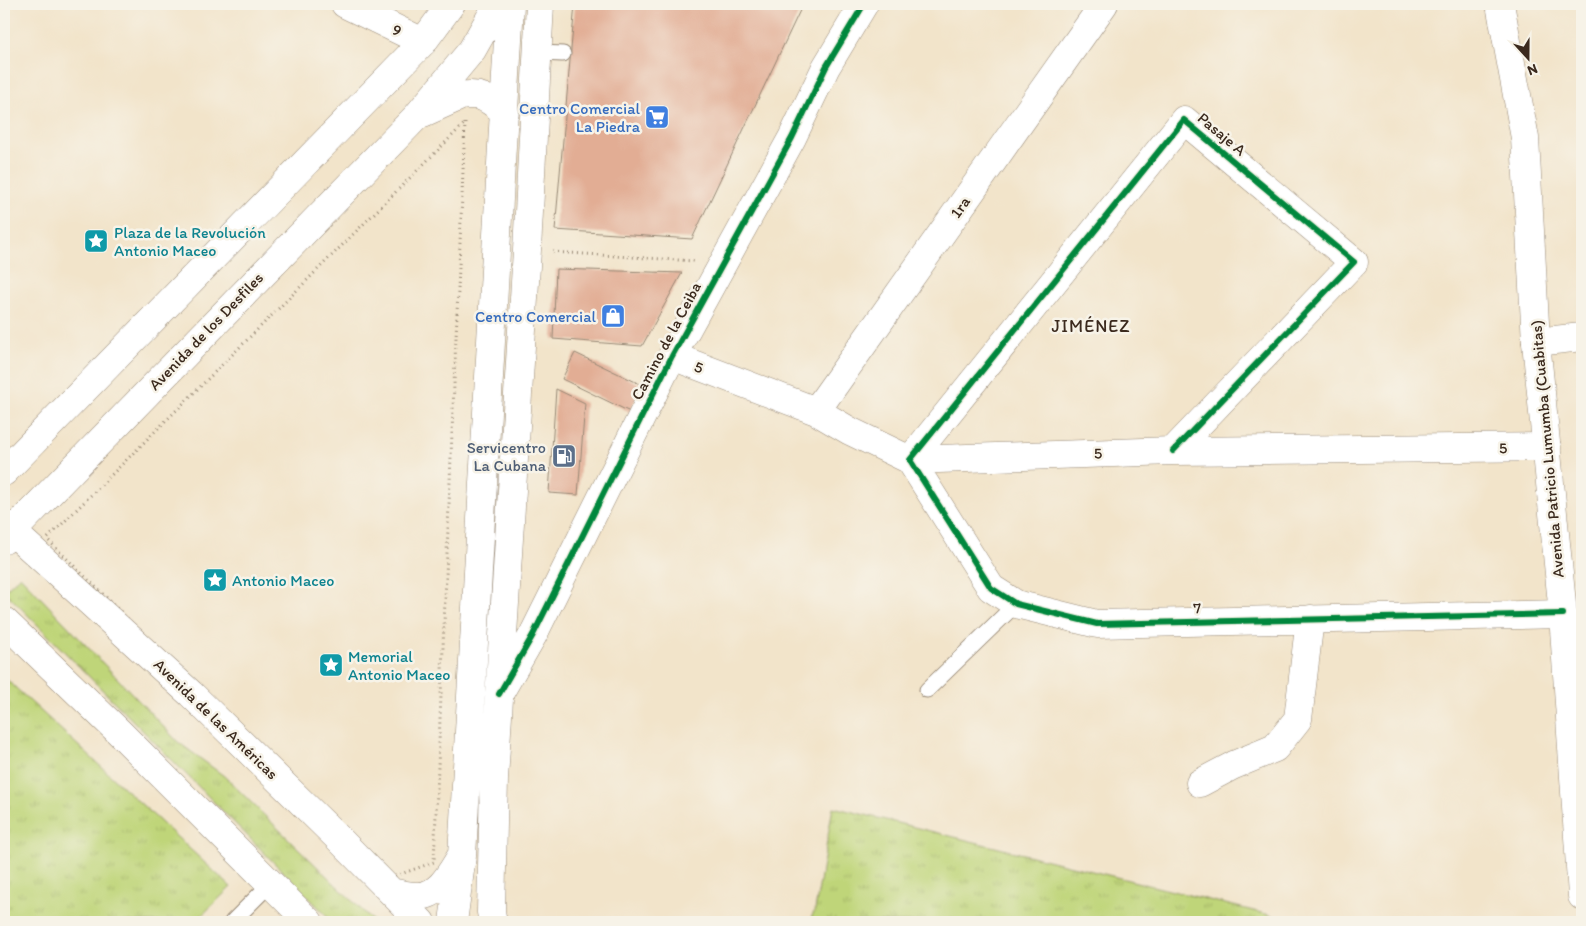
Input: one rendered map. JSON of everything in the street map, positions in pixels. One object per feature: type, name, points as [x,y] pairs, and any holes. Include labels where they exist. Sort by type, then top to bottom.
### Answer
[{"type":"main road","name":"9","points":[[345,4],[422,42]]},
{"type":"main road","points":[[4,472],[422,42],[451,4]]},
{"type":"main road","name":"Avenida de los Desfiles","points":[[6,532],[417,116],[472,50],[498,4]]},
{"type":"main road","points":[[453,922],[462,856],[510,4]]},
{"type":"main road","points":[[493,922],[491,912],[494,779],[527,250],[551,53],[540,4]]},
{"type":"main road","name":"Camino de la Ceiba","points":[[499,694],[533,635],[672,356],[792,138],[826,67],[864,4]]},
{"type":"main road","name":"1ra","points":[[816,411],[1104,4]]},
{"type":"main road","name":"Avenida Patricio Lumumba (Cuabitas)","points":[[1500,4],[1525,138],[1536,342],[1563,614],[1582,896]]},
{"type":"main road","points":[[417,116],[467,94],[479,94],[505,112]]},
{"type":"main road","name":"Pasaje A","points":[[910,460],[1184,120],[1354,262],[1173,451]]},
{"type":"main road","points":[[1536,342],[1582,337]]},
{"type":"main road","name":"5","points":[[672,356],[816,411],[850,431],[910,460],[1173,451],[1547,447]]},
{"type":"main road","name":"7","points":[[910,460],[991,588],[1016,604],[1097,624],[1563,614]]},
{"type":"main road","name":"Avenida de las Américas","points":[[6,532],[44,559],[191,694],[394,893],[421,922]]},
{"type":"main road","points":[[1200,783],[1234,765],[1275,748],[1298,719],[1310,619]]},
{"type":"main road","points":[[4,622],[119,732],[308,922]]},
{"type":"main road","points":[[394,893],[420,896],[435,891],[447,878],[462,856]]},
{"type":"lane","points":[[928,690],[1016,604]]},
{"type":"lane","points":[[232,922],[270,884]]},
{"type":"path","points":[[465,123],[461,203],[434,862],[390,878],[47,538],[465,123]]},
{"type":"path","points":[[527,250],[693,261]]},
{"type":"green space","points":[[20,576],[178,742],[224,776],[374,922],[333,922],[4,591]]},
{"type":"green space","points":[[4,677],[231,887],[195,922],[4,922]]},
{"type":"green space","points":[[833,807],[1298,922],[809,922],[815,910]]},
{"type":"building","name":"Centro Comercial La Piedra","points":[[575,4],[803,4],[692,239],[555,230]]},
{"type":"building","points":[[556,269],[682,273],[642,346],[553,339]]},
{"type":"building","points":[[575,353],[642,385],[630,412],[562,379]]},
{"type":"building","points":[[556,389],[585,403],[578,495],[549,493]]},
{"type":"cycle path","points":[[499,694],[533,635],[672,356],[792,138],[826,67],[864,4]]},
{"type":"cycle path","points":[[1173,451],[1354,262],[1184,120],[910,460],[991,588],[1016,604],[1097,624],[1563,614]]},
{"type":"place","name":"Centro Comercial La Piedra","points":[[657,117]]},
{"type":"place","name":"Plaza de la Revolución Antonio Maceo","points":[[96,241]]},
{"type":"place","name":"Centro Comercial","points":[[613,316]]},
{"type":"place","name":"Servicentro La Cubana","points":[[564,456]]},
{"type":"place","name":"Antonio Maceo","points":[[215,580]]},
{"type":"place","name":"Memorial Antonio Maceo","points":[[331,665]]},
{"type":"district","name":"JIMÉNEZ","points":[[1091,326]]}]
